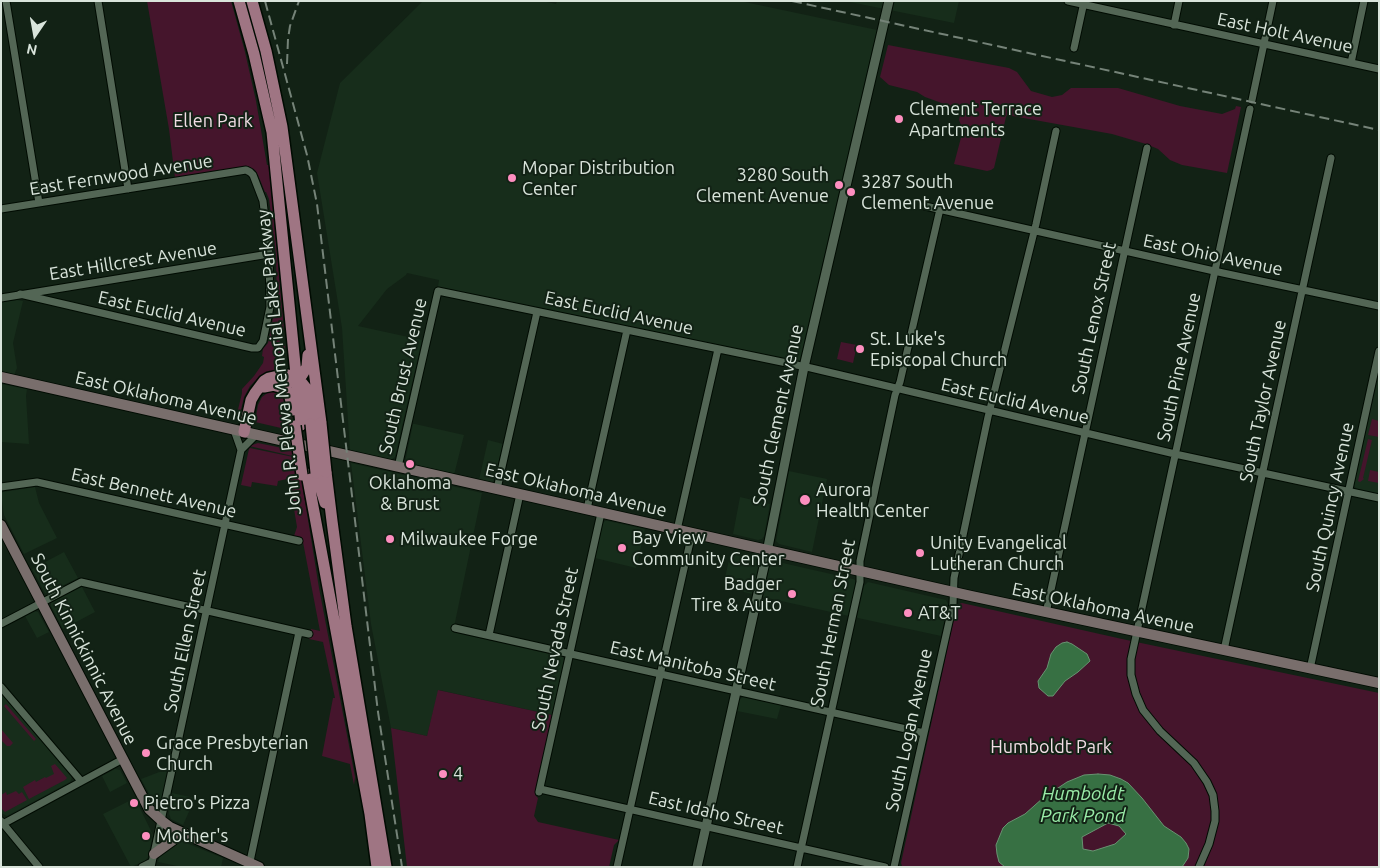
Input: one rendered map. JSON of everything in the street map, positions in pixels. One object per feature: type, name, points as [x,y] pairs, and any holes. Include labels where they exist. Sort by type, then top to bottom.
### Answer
[{"type":"main road","name":"John R. Plewa Memorial Lake Parkway","points":[[239,1],[254,54],[272,132],[296,379],[307,424],[318,534],[368,804],[377,867]]},
{"type":"main road","name":"John R. Plewa Memorial Lake Parkway","points":[[252,1],[266,51],[282,127],[310,341],[307,424],[313,473]]},
{"type":"main road","points":[[274,380],[285,368],[288,360],[282,279],[284,262]]},
{"type":"main road","points":[[239,431],[251,400],[258,389],[288,375],[296,379],[302,375],[307,367],[310,341]]},
{"type":"main road","name":"East Oklahoma Avenue","points":[[1,377],[954,592],[1379,683]]},
{"type":"main road","points":[[274,380],[289,394],[307,424]]},
{"type":"main road","points":[[313,473],[332,521],[346,626],[386,867]]},
{"type":"main road","name":"South Kinnickinnic Avenue","points":[[1,525],[149,809],[170,827],[253,865]]},
{"type":"main road","points":[[152,861],[183,833]]},
{"type":"street","points":[[6,1],[39,203]]},
{"type":"street","points":[[98,1],[128,189]]},
{"type":"street","name":"South Clement Avenue","points":[[697,867],[767,550],[804,367],[889,1]]},
{"type":"street","name":"East Holt Avenue","points":[[1068,1],[1379,69]]},
{"type":"street","points":[[1174,25],[1179,1]]},
{"type":"street","points":[[1252,100],[1274,1]]},
{"type":"street","points":[[1352,63],[1364,1]]},
{"type":"street","points":[[1074,48],[1084,3]]},
{"type":"street","name":"South Pine Avenue","points":[[1199,867],[1209,844],[1215,822],[1213,795],[1194,763],[1160,730],[1143,710],[1131,675],[1131,658],[1250,109]]},
{"type":"street","name":"South Logan Avenue","points":[[894,867],[952,604],[954,578],[989,410],[1034,231],[1056,130]]},
{"type":"street","name":"South Lenox Street","points":[[1046,612],[1148,148]]},
{"type":"street","name":"South Taylor Avenue","points":[[1224,650],[1331,158]]},
{"type":"street","name":"East Fernwood Avenue","points":[[1,209],[246,170],[253,175],[263,201],[269,254]]},
{"type":"street","name":"East Ohio Avenue","points":[[925,206],[1379,306]]},
{"type":"street","name":"South Herman Street","points":[[797,867],[860,582],[861,559],[897,389],[940,209]]},
{"type":"street","name":"East Euclid Avenue","points":[[20,294],[242,346],[258,348],[263,341],[270,313],[269,254]]},
{"type":"street","name":"East Hillcrest Avenue","points":[[1,298],[269,254]]},
{"type":"street","name":"East Euclid Avenue","points":[[438,291],[804,367],[1175,454],[1379,498]]},
{"type":"street","name":"South Brust Avenue","points":[[398,467],[438,291]]},
{"type":"street","points":[[497,489],[537,312]]},
{"type":"street","points":[[587,510],[627,330]]},
{"type":"street","points":[[677,530],[718,349]]},
{"type":"street","name":"South Quincy Avenue","points":[[1310,669],[1379,351]]},
{"type":"street","points":[[239,431],[241,450]]},
{"type":"street","points":[[241,450],[256,435]]},
{"type":"street","name":"South Ellen Street","points":[[152,861],[241,450]]},
{"type":"street","name":"East Bennett Avenue","points":[[1,487],[37,482],[299,541]]},
{"type":"street","points":[[489,635],[520,494]]},
{"type":"street","name":"South Nevada Street","points":[[540,791],[601,513]]},
{"type":"street","points":[[617,867],[692,533]]},
{"type":"street","points":[[1,624],[81,582],[309,634]]},
{"type":"street","name":"East Manitoba Street","points":[[455,628],[924,733]]},
{"type":"street","points":[[253,865],[299,632]]},
{"type":"street","points":[[1,687],[81,781]]},
{"type":"street","points":[[40,867],[2,823],[122,759]]},
{"type":"street","name":"East Idaho Street","points":[[540,791],[706,826],[885,867]]},
{"type":"street","points":[[142,867],[152,861]]},
{"type":"shaded area","points":[[543,1],[556,4],[557,1],[740,1],[877,30],[800,360],[797,361],[438,287],[439,280],[407,273],[387,289],[358,326],[422,340],[395,457],[391,460],[350,451],[342,328],[317,173],[340,83],[422,2]]},
{"type":"shaded area","points":[[845,1],[959,1],[954,23]]},
{"type":"shaded area","points":[[23,301],[13,343],[17,368],[14,375],[1,372],[1,302]]},
{"type":"shaded area","points":[[1379,373],[1379,494],[1357,489],[1354,486]]},
{"type":"shaded area","points":[[1,384],[27,389],[29,444],[1,442]]},
{"type":"shaded area","points":[[413,424],[464,435],[454,475],[405,462]]},
{"type":"shaded area","points":[[488,440],[503,444],[494,480],[491,483],[479,480]]},
{"type":"shaded area","points":[[351,463],[482,493],[453,632],[563,657],[564,661],[552,715],[439,690],[427,736],[391,728],[371,624]]},
{"type":"shaded area","points":[[789,471],[827,479],[812,552],[779,544],[776,541]]},
{"type":"shaded area","points":[[35,487],[39,503],[57,538],[24,554],[4,515],[1,494],[3,492]]},
{"type":"shaded area","points":[[740,497],[770,504],[762,539],[758,540],[733,534]]},
{"type":"shaded area","points":[[605,521],[645,529],[636,568],[595,558]]},
{"type":"shaded area","points":[[731,551],[759,559],[760,563],[752,594],[723,587]]},
{"type":"shaded area","points":[[64,552],[78,578],[45,593],[32,569]]},
{"type":"shaded area","points":[[774,561],[855,580],[856,585],[849,616],[763,597],[769,565]]},
{"type":"shaded area","points":[[868,582],[946,600],[948,604],[941,636],[858,618],[864,586]]},
{"type":"shaded area","points":[[82,587],[95,612],[63,629],[51,603]]},
{"type":"shaded area","points":[[34,611],[38,612],[49,632],[37,638],[25,616]]},
{"type":"shaded area","points":[[1,693],[72,778],[70,782],[7,816],[1,813]]},
{"type":"shaded area","points":[[743,697],[781,705],[777,719],[737,711],[739,700]]},
{"type":"shaded area","points":[[115,769],[120,770],[127,783],[110,792],[102,776]]},
{"type":"shaded area","points":[[162,771],[168,772],[162,801],[157,804],[152,799],[141,779]]},
{"type":"shaded area","points":[[172,793],[195,798],[183,825],[171,819],[169,814]]},
{"type":"shaded area","points":[[135,798],[153,835],[148,857],[145,861],[131,867],[103,814]]},
{"type":"shaded area","points":[[179,840],[223,858],[221,867],[182,867],[158,862],[160,854]]},
{"type":"green space","name":"Ellen Park","points":[[147,1],[231,1],[256,101],[267,165],[269,165],[284,331],[279,333],[280,345],[285,346],[285,355],[283,363],[278,369],[258,378],[250,386],[244,397],[239,418],[236,418],[242,389],[263,363],[263,349],[268,343],[273,318],[275,318],[277,310],[276,255],[269,199],[255,170],[248,166],[175,178],[169,129]]},
{"type":"green space","points":[[888,45],[1009,68],[1017,72],[1031,91],[1052,97],[1062,95],[1071,88],[1118,88],[1180,106],[1222,114],[1235,109],[1236,106],[1241,107],[1227,173],[1182,165],[1170,160],[1158,149],[1112,134],[1007,115],[994,168],[987,171],[954,164],[963,130],[959,120],[961,110],[925,97],[917,92],[889,85],[880,77]]},
{"type":"green space","points":[[841,342],[857,345],[853,363],[837,359]]},
{"type":"green space","points":[[276,390],[288,400],[294,431],[255,422],[258,405],[262,397],[270,391]]},
{"type":"green space","points":[[1372,419],[1379,421],[1379,437],[1368,435]]},
{"type":"green space","points":[[1368,439],[1372,440],[1364,479],[1360,482],[1358,481]]},
{"type":"green space","points":[[258,443],[297,451],[297,457],[249,446]]},
{"type":"green space","points":[[250,448],[298,458],[319,588],[355,777],[354,785],[350,764],[322,756],[333,698],[335,698],[323,642],[309,639],[311,629],[320,631],[302,537],[294,536],[297,527],[290,485],[287,479],[278,481],[277,486],[252,482],[251,487],[241,485]]},
{"type":"green space","points":[[1370,470],[1379,472],[1379,483],[1368,481]]},
{"type":"green space","name":"Humboldt Park","points":[[962,603],[1379,693],[1379,867],[902,866],[901,863],[956,609]]},
{"type":"green space","points":[[438,690],[552,715],[535,795],[538,798],[534,816],[538,822],[619,840],[614,845],[609,867],[407,867],[391,728],[427,736]]},
{"type":"green space","points":[[6,704],[36,739],[34,741],[4,706]]},
{"type":"green space","points":[[1,729],[13,743],[10,746],[7,746],[1,740]]},
{"type":"green space","points":[[55,764],[67,778],[29,799],[23,787],[35,780],[36,782],[54,774],[51,766]]},
{"type":"green space","points":[[16,791],[19,794],[22,792],[27,800],[5,812],[1,808],[1,795],[6,792],[7,795]]},
{"type":"water","points":[[1067,642],[1087,654],[1090,661],[1065,681],[1053,696],[1048,696],[1039,688],[1038,681],[1047,668],[1051,654],[1056,647]]},
{"type":"water","name":"Humboldt Park Pond","points":[[1084,775],[1110,775],[1128,783],[1164,826],[1181,837],[1186,843],[1189,849],[1188,858],[1182,867],[1005,867],[999,862],[996,845],[1003,828],[1067,782]],"holes":[[[1108,823],[1119,826],[1126,834],[1115,844],[1093,851],[1083,849],[1082,837]]]},
{"type":"railway","points":[[265,1],[307,155],[317,204],[378,712],[402,867]]},
{"type":"railway","points":[[287,64],[290,26],[299,1]]},
{"type":"railway","points":[[792,1],[1379,130]]},
{"type":"place","name":"Clement Terrace Apartments","points":[[899,119]]},
{"type":"place","name":"Mopar Distribution Center","points":[[512,178]]},
{"type":"place","name":"3280 South Clement Avenue","points":[[839,185]]},
{"type":"place","name":"3287 South Clement Avenue","points":[[851,192]]},
{"type":"place","name":"St. Luke's Episcopal Church","points":[[860,349]]},
{"type":"place","name":"Oklahoma & Brust","points":[[410,464]]},
{"type":"place","name":"Aurora Health Center","points":[[805,500]]},
{"type":"place","name":"Milwaukee Forge","points":[[390,539]]},
{"type":"place","name":"Bay View Community Center","points":[[622,548]]},
{"type":"place","name":"Unity Evangelical Lutheran Church","points":[[920,553]]},
{"type":"place","name":"Badger Tire & Auto","points":[[792,594]]},
{"type":"place","name":"AT&T","points":[[908,613]]},
{"type":"place","name":"Grace Presbyterian Church","points":[[146,753]]},
{"type":"place","name":"4","points":[[443,774]]},
{"type":"place","name":"Pietro's Pizza","points":[[134,803]]},
{"type":"place","name":"Mother's","points":[[146,836]]}]
